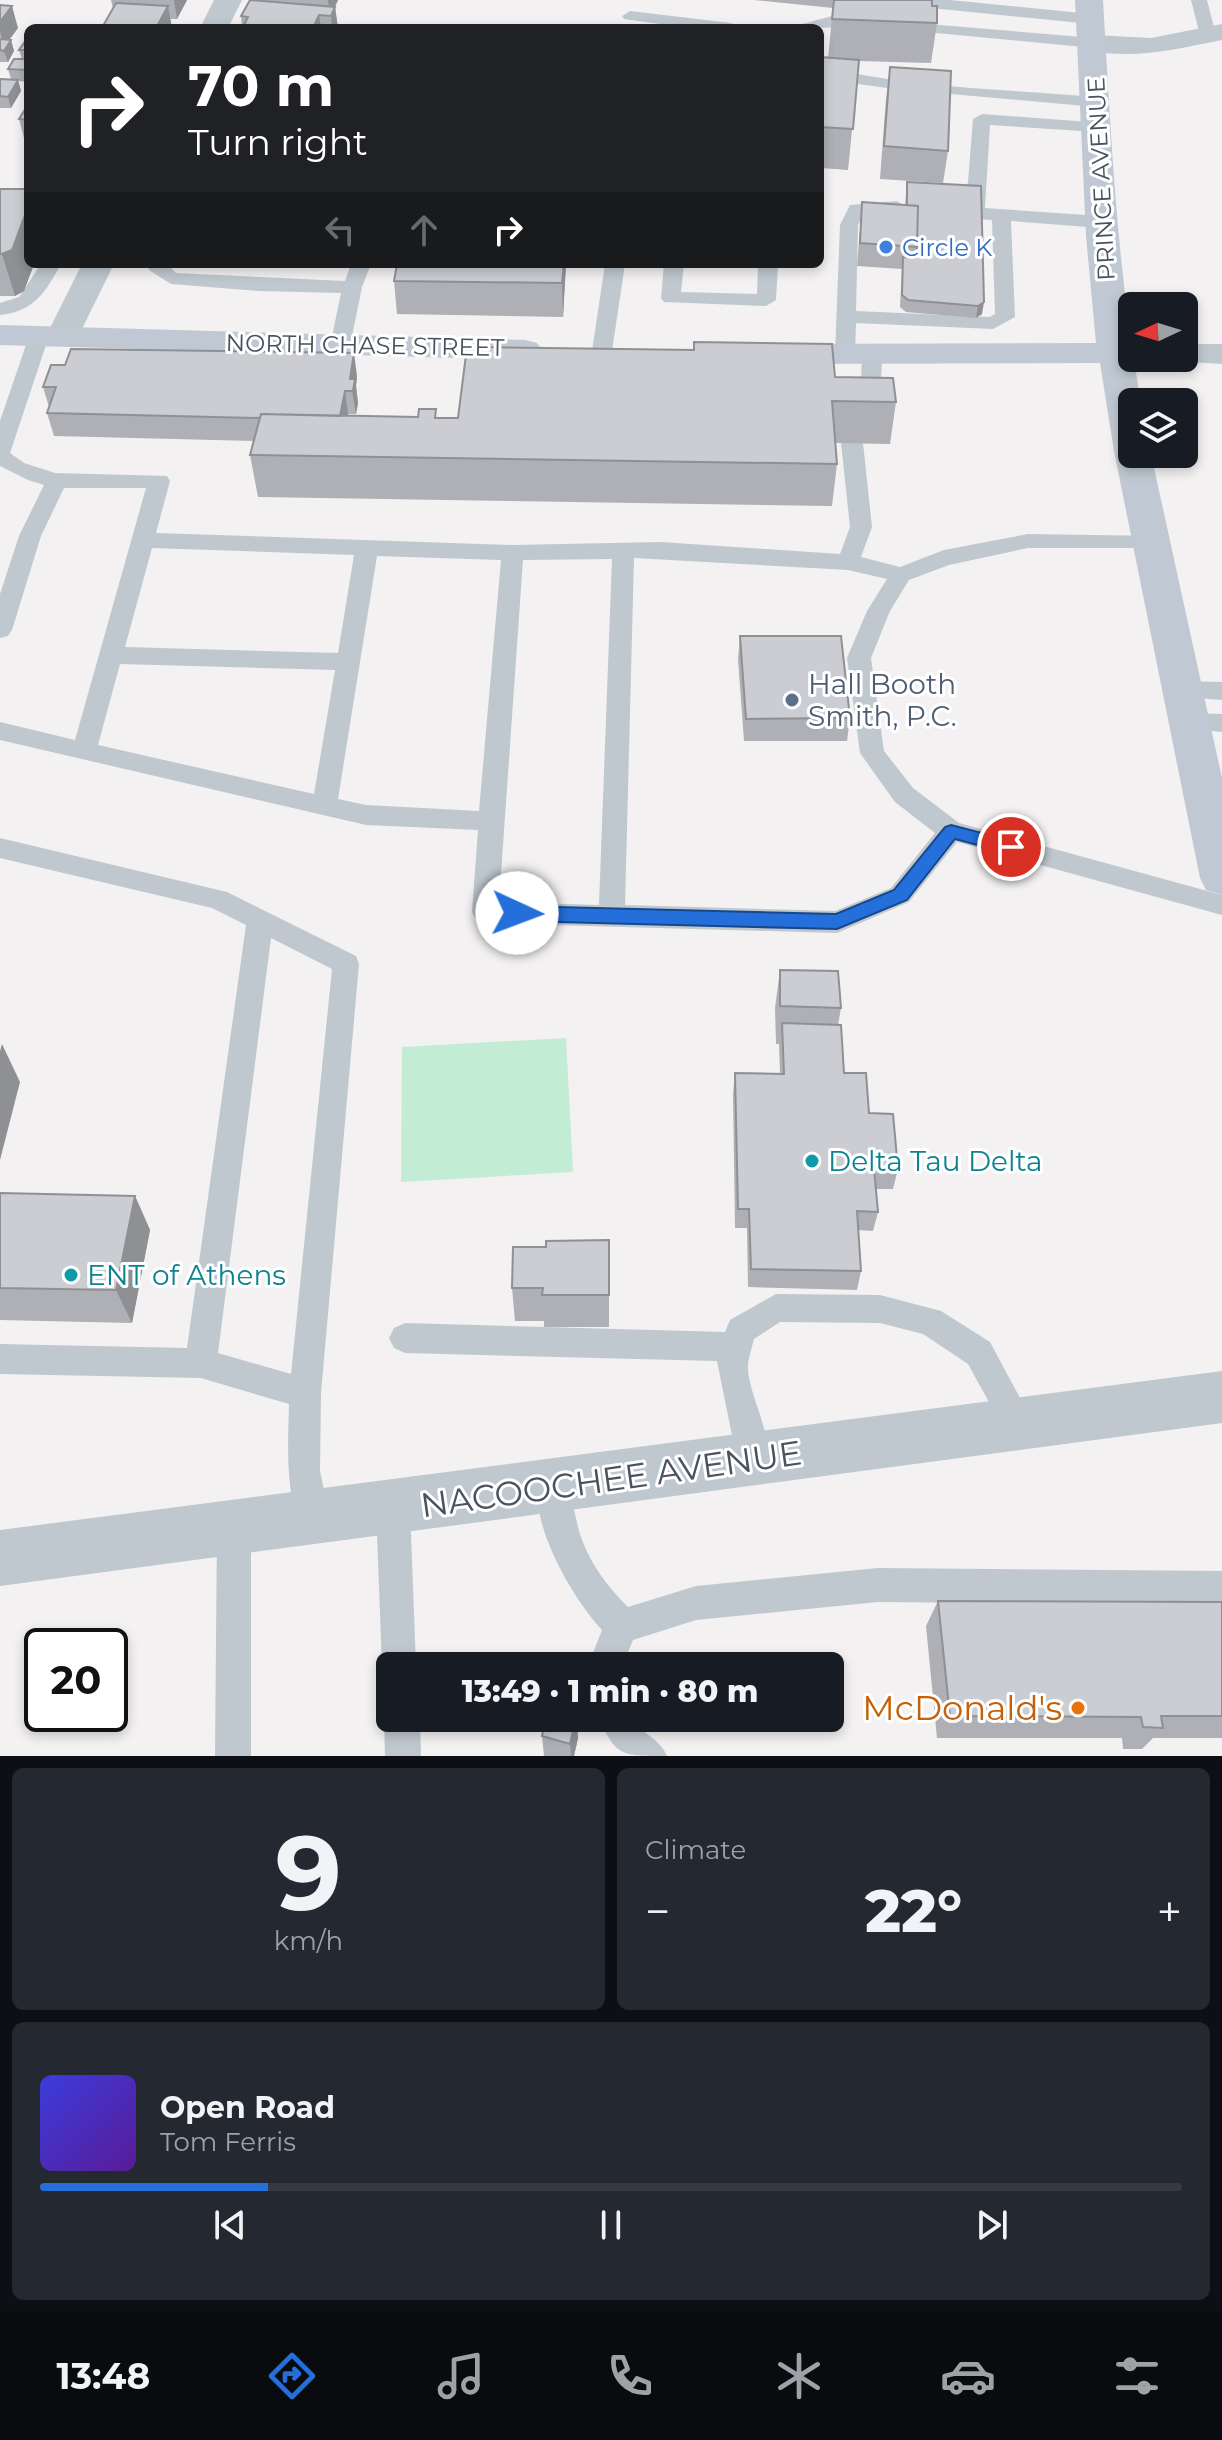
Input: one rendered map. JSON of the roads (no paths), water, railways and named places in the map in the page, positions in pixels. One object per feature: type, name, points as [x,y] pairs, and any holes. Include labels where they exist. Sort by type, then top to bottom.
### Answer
[{"type":"main road","name":"PRINCE AVENUE","points":[[1091,21],[1101,222],[1118,323]]},
{"type":"main road","name":"NORTH CHASE STREET","points":[[0,335],[592,351]]},
{"type":"main road","points":[[740,354],[1118,353]]},
{"type":"main road","name":"PRINCE AVENUE","points":[[1135,468],[1150,541],[1196,712],[1222,878]]},
{"type":"street","points":[[216,24],[228,0]]},
{"type":"street","points":[[1091,21],[1151,46],[1215,33]]},
{"type":"street","points":[[51,336],[95,268]]},
{"type":"street","points":[[1198,354],[1222,354]]},
{"type":"street","name":"NACOOCHEE AVENUE","points":[[0,1558],[1222,1397]]},
{"type":"lane","points":[[901,0],[1007,6],[1091,21]]},
{"type":"lane","points":[[1199,0],[1215,33]]},
{"type":"lane","points":[[630,16],[697,24]]},
{"type":"lane","points":[[820,24],[832,21],[1091,21]]},
{"type":"lane","points":[[824,73],[1097,114]]},
{"type":"lane","points":[[975,213],[982,119],[1097,114]]},
{"type":"lane","points":[[857,419],[871,382],[858,355],[846,317],[849,225],[857,209],[883,205],[1101,222]]},
{"type":"lane","points":[[846,317],[993,323],[1005,317],[1001,215]]},
{"type":"lane","points":[[0,309],[13,309],[33,296],[49,268]]},
{"type":"lane","points":[[158,268],[171,278],[260,285],[352,287]]},
{"type":"lane","points":[[340,346],[352,287],[359,268]]},
{"type":"lane","points":[[592,351],[614,268]]},
{"type":"lane","points":[[674,268],[671,298],[766,300],[768,268]]},
{"type":"lane","points":[[51,336],[0,454],[16,470],[49,481],[159,481],[84,751]]},
{"type":"lane","points":[[848,562],[861,527],[852,443]]},
{"type":"lane","points":[[0,630],[30,536],[57,481]]},
{"type":"lane","points":[[143,540],[513,553],[661,550],[848,562],[901,575],[944,558],[1028,541],[1150,541]]},
{"type":"lane","points":[[324,806],[367,547]]},
{"type":"lane","points":[[612,916],[623,551]]},
{"type":"lane","points":[[513,553],[485,912],[837,922],[900,895],[951,831]]},
{"type":"lane","points":[[901,575],[879,611],[859,658],[872,753],[904,795],[951,831],[1222,905]]},
{"type":"lane","points":[[111,655],[348,662]]},
{"type":"lane","points":[[1196,712],[1222,691]]},
{"type":"lane","points":[[0,731],[366,815],[490,821]]},
{"type":"lane","points":[[0,848],[218,899],[346,964],[305,1393],[304,1471],[313,1518]]},
{"type":"lane","points":[[201,1363],[260,919]]},
{"type":"lane","points":[[753,1460],[744,1408],[732,1366],[741,1330],[776,1308],[880,1309],[930,1321],[979,1353],[1018,1424]]},
{"type":"lane","points":[[405,1338],[737,1347]]},
{"type":"lane","points":[[0,1359],[201,1363],[305,1393]]},
{"type":"lane","points":[[553,1486],[563,1541],[590,1593],[622,1626]]},
{"type":"lane","points":[[393,1508],[398,1652]]},
{"type":"lane","points":[[233,1756],[234,1528]]},
{"type":"lane","points":[[609,1652],[622,1626],[696,1603],[878,1585],[1222,1588]]},
{"type":"lane","points":[[402,1732],[403,1756]]},
{"type":"lane","points":[[622,1732],[624,1738],[649,1756]]},
{"type":"place","name":"Circle K","points":[[886,247]]},
{"type":"place","name":"Hall Booth Smith, P.C.","points":[[792,700]]},
{"type":"place","name":"Delta Tau Delta","points":[[812,1161]]},
{"type":"place","name":"ENT of Athens","points":[[71,1275]]},
{"type":"place","name":"McDonald's","points":[[1078,1708]]}]
